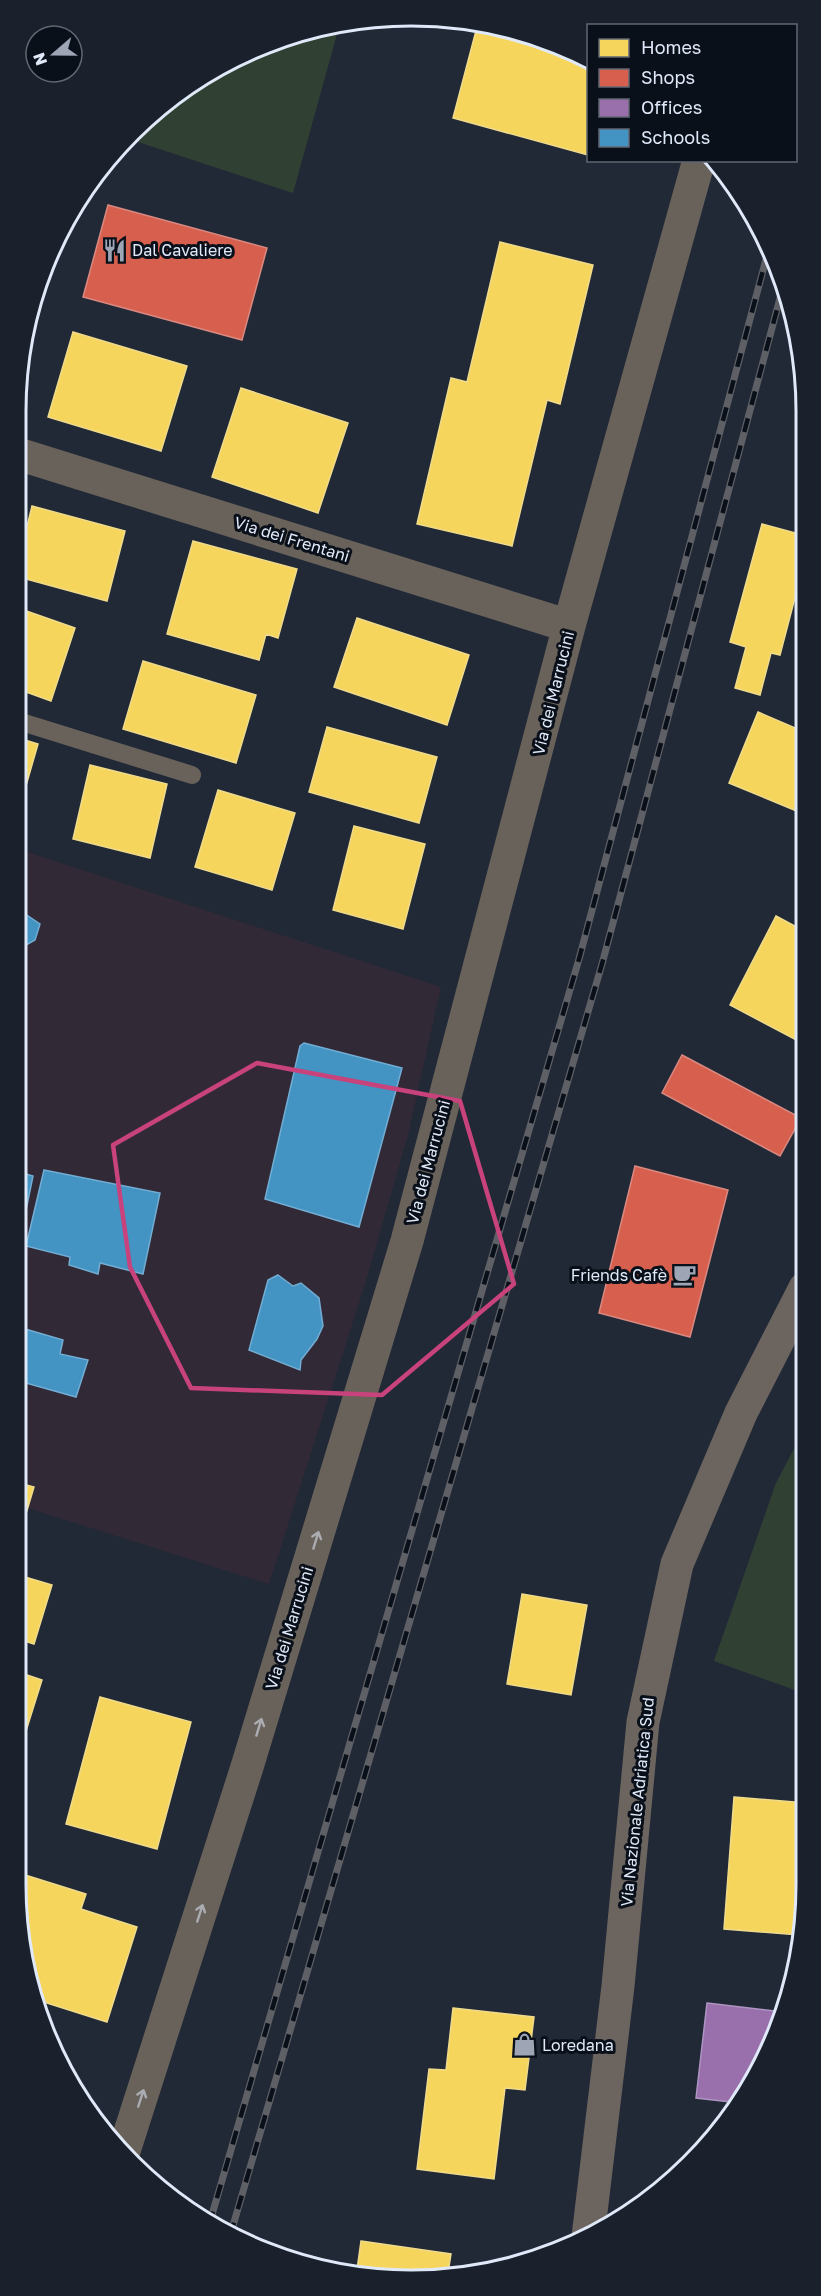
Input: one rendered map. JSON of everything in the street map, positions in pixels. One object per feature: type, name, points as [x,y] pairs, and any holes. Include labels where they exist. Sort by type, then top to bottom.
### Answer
[{"type":"main road","name":"Via Nazionale Adriatica Sud","points":[[589,2226],[618,1986],[643,1722],[676,1564],[741,1413],[796,1306]]},
{"type":"street","name":"Via dei Marrucini","points":[[126,2145],[247,1767],[407,1241],[569,626],[698,162]]},
{"type":"street","name":"Via dei Frentani","points":[[26,456],[569,626]]},
{"type":"lane","points":[[26,723],[192,776]]},
{"type":"highlighted area","points":[[257,1063],[460,1101],[514,1284],[382,1395],[191,1388],[130,1267],[113,1145]]},
{"type":"shaded area","points":[[26,852],[441,987],[408,1135],[365,1284],[269,1584],[26,1507]]},
{"type":"green space","points":[[337,33],[293,193],[135,141],[176,105],[240,65],[287,46]]},
{"type":"green space","points":[[796,1445],[796,1690],[714,1661],[776,1483]]},
{"type":"building: Homes","points":[[476,31],[534,46],[587,68],[587,155],[453,118]]},
{"type":"building: Homes","points":[[500,242],[593,265],[560,404],[547,400],[512,546],[417,524],[451,378],[467,382]]},
{"type":"building: Homes","points":[[73,332],[187,366],[161,451],[48,417]]},
{"type":"building: Homes","points":[[241,388],[348,423],[318,513],[212,477]]},
{"type":"building: Homes","points":[[32,506],[125,531],[107,601],[26,579],[26,531]]},
{"type":"building: Homes","points":[[762,524],[796,533],[796,594],[780,655],[771,653],[760,695],[735,688],[746,647],[730,642]]},
{"type":"building: Homes","points":[[193,541],[297,569],[278,638],[266,634],[259,660],[167,634]]},
{"type":"building: Homes","points":[[26,611],[75,628],[51,701],[26,692]]},
{"type":"building: Homes","points":[[357,618],[469,655],[447,725],[334,687]]},
{"type":"building: Homes","points":[[143,661],[256,695],[236,763],[123,729]]},
{"type":"building: Homes","points":[[758,712],[796,728],[796,811],[729,783]]},
{"type":"building: Homes","points":[[327,727],[437,757],[419,823],[309,792]]},
{"type":"building: Homes","points":[[26,740],[38,744],[26,786]]},
{"type":"building: Homes","points":[[90,765],[167,784],[150,858],[73,839]]},
{"type":"building: Homes","points":[[218,790],[295,813],[272,890],[195,867]]},
{"type":"building: Homes","points":[[354,826],[425,844],[403,929],[333,910]]},
{"type":"building: Homes","points":[[776,916],[796,927],[796,1040],[730,1005]]},
{"type":"building: Homes","points":[[26,1485],[34,1487],[26,1514]]},
{"type":"building: Homes","points":[[26,1577],[52,1585],[34,1644],[26,1641]]},
{"type":"building: Homes","points":[[522,1594],[587,1605],[571,1695],[507,1684]]},
{"type":"building: Homes","points":[[26,1675],[42,1680],[26,1731]]},
{"type":"building: Homes","points":[[100,1697],[191,1722],[157,1849],[66,1824]]},
{"type":"building: Homes","points":[[734,1797],[796,1802],[796,1886],[792,1934],[724,1929]]},
{"type":"building: Homes","points":[[26,1875],[86,1894],[81,1909],[137,1927],[107,2022],[44,2002],[29,1936]]},
{"type":"building: Homes","points":[[453,2008],[534,2017],[525,2090],[505,2088],[494,2179],[417,2169],[429,2069],[446,2070]]},
{"type":"building: Homes","points":[[361,2241],[451,2254],[449,2268],[385,2270],[357,2267]]},
{"type":"building: Shops","points":[[108,205],[267,248],[242,340],[83,297]]},
{"type":"building: Shops","points":[[682,1055],[796,1115],[796,1127],[780,1156],[662,1093]]},
{"type":"building: Shops","points":[[635,1166],[728,1190],[690,1337],[599,1313]]},
{"type":"building: Offices","points":[[707,2003],[774,2011],[756,2056],[729,2102],[696,2098]]},
{"type":"building: Schools","points":[[26,914],[40,924],[35,940],[26,945]]},
{"type":"building: Schools","points":[[304,1043],[402,1068],[359,1227],[265,1199],[300,1046]]},
{"type":"building: Schools","points":[[44,1170],[160,1193],[143,1274],[100,1263],[98,1274],[69,1265],[70,1257],[26,1246]]},
{"type":"building: Schools","points":[[26,1174],[33,1176],[26,1210]]},
{"type":"building: Schools","points":[[278,1275],[293,1286],[301,1283],[319,1298],[323,1326],[317,1339],[301,1360],[300,1370],[249,1350],[268,1280]]},
{"type":"building: Schools","points":[[26,1329],[63,1340],[60,1354],[88,1360],[76,1397],[26,1383]]},
{"type":"railway","points":[[212,2215],[579,959],[765,262]]},
{"type":"railway","points":[[233,2227],[602,964],[779,301]]},
{"type":"place","name":"Dal Cavaliere","points":[[114,250]]},
{"type":"place","name":"Friends Cafè","points":[[685,1275]]},
{"type":"place","name":"Loredana","points":[[524,2045]]}]
